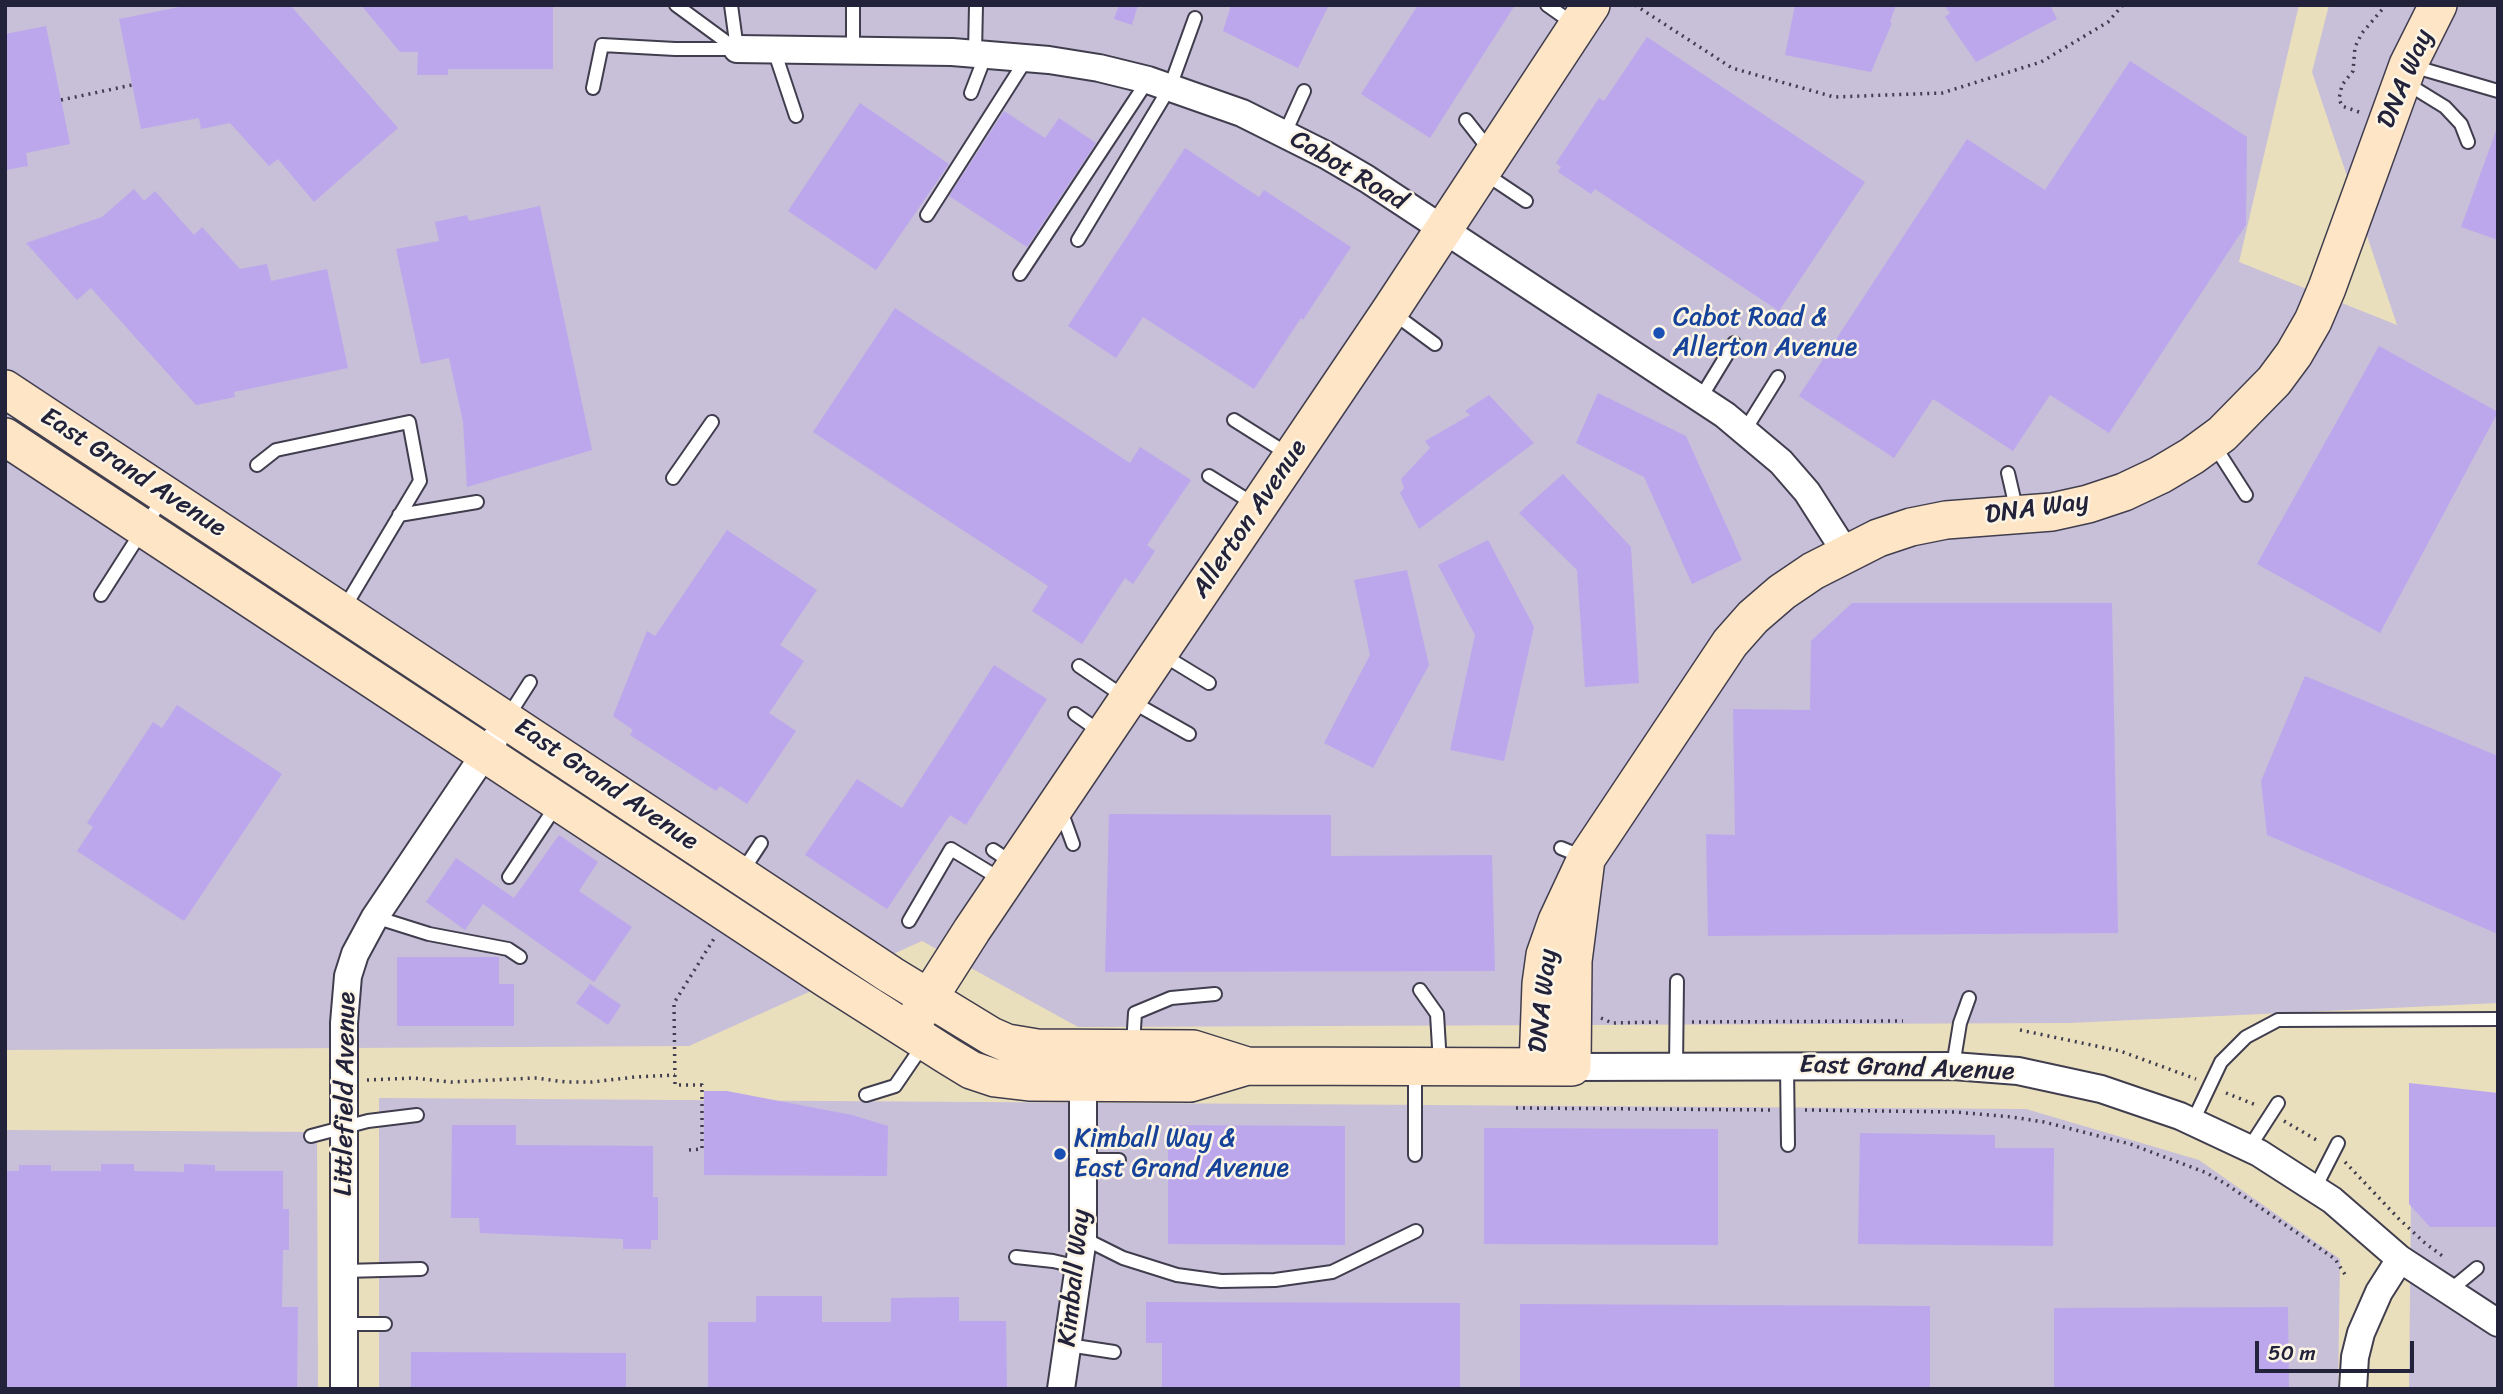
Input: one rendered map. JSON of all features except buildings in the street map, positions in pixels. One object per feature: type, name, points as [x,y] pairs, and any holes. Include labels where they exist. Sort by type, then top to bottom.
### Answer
[{"type":"main road","name":"DNA Way","points":[[1555,1067],[1573,961],[1574,853],[1730,643],[1753,617],[1782,592],[1846,552],[1911,527],[1945,520],[2017,516],[2088,504],[2124,492],[2170,469],[2212,441],[2249,408],[2294,354],[2313,321],[2405,73],[2438,5]]},
{"type":"main road","name":"Allerton Avenue","points":[[917,1037],[929,998],[1005,866],[1058,805],[1584,16]]},
{"type":"main road","name":"East Grand Avenue","points":[[5,389],[507,719],[729,895],[917,1037],[971,1070],[1011,1081],[1190,1083],[1247,1066],[1555,1067]]},
{"type":"main road","name":"East Grand Avenue","points":[[5,437],[558,802],[729,895],[929,998],[991,1036],[1007,1043],[1037,1048],[1193,1049],[1247,1066]]},
{"type":"street","name":"Cabot Road","points":[[737,49],[980,53],[1027,58],[1099,68],[1159,84],[1242,113],[1367,179],[1745,430],[1781,462],[1807,492],[1846,552]]},
{"type":"street","name":"Littlefield Avenue","points":[[344,1389],[344,1000],[348,976],[355,954],[375,917],[507,719]]},
{"type":"street","name":"East Grand Avenue","points":[[1555,1067],[1953,1066],[2018,1071],[2061,1079],[2140,1101],[2193,1121],[2249,1148],[2315,1188],[2400,1259],[2498,1322]]},
{"type":"street","name":"Kimball Way","points":[[1061,1389],[1083,1238],[1083,1082]]},
{"type":"street","points":[[2353,1389],[2355,1357],[2361,1333],[2379,1293],[2400,1259]]},
{"type":"lane","points":[[676,5],[737,49]]},
{"type":"lane","points":[[731,5],[737,49]]},
{"type":"lane","points":[[853,5],[853,51]]},
{"type":"lane","points":[[971,93],[980,53],[976,5]]},
{"type":"lane","points":[[1547,5],[1584,16]]},
{"type":"lane","points":[[1078,240],[1195,18]]},
{"type":"lane","points":[[593,88],[602,45],[737,49]]},
{"type":"lane","points":[[774,49],[796,116]]},
{"type":"lane","points":[[927,215],[1027,58]]},
{"type":"lane","points":[[2405,73],[2498,91]]},
{"type":"lane","points":[[2405,73],[2461,124],[2468,142]]},
{"type":"lane","points":[[1020,274],[1159,84]]},
{"type":"lane","points":[[1285,134],[1304,91]]},
{"type":"lane","points":[[1466,120],[1486,162],[1526,201]]},
{"type":"lane","points":[[1390,310],[1435,344]]},
{"type":"lane","points":[[1700,399],[1734,343]]},
{"type":"lane","points":[[1745,430],[1778,377]]},
{"type":"lane","points":[[1234,420],[1291,456]]},
{"type":"lane","points":[[257,465],[276,450],[409,422],[420,481],[342,611]]},
{"type":"lane","points":[[673,478],[712,422]]},
{"type":"lane","points":[[2212,441],[2246,495]]},
{"type":"lane","points":[[2008,473],[2017,516]]},
{"type":"lane","points":[[1209,475],[1258,506]]},
{"type":"lane","points":[[101,595],[165,494]]},
{"type":"lane","points":[[399,515],[477,502]]},
{"type":"lane","points":[[1160,653],[1209,683]]},
{"type":"lane","points":[[1079,666],[1189,734]]},
{"type":"lane","points":[[507,719],[530,682]]},
{"type":"lane","points":[[1075,714],[1105,735]]},
{"type":"lane","points":[[509,877],[558,802]]},
{"type":"lane","points":[[1058,805],[1073,844]]},
{"type":"lane","points":[[729,895],[761,843]]},
{"type":"lane","points":[[909,921],[951,849],[1005,866]]},
{"type":"lane","points":[[375,917],[429,934],[508,949],[520,957]]},
{"type":"lane","points":[[1676,1066],[1677,981]]},
{"type":"lane","points":[[1415,1155],[1437,1014],[1420,990]]},
{"type":"lane","points":[[1132,1049],[1135,1013],[1171,998],[1215,994]]},
{"type":"lane","points":[[1953,1066],[1960,1023],[1969,998]]},
{"type":"lane","points":[[2193,1121],[2221,1062],[2246,1037],[2278,1020],[2498,1019]]},
{"type":"lane","points":[[866,1095],[895,1086],[917,1037]]},
{"type":"lane","points":[[1787,1066],[1788,1146]]},
{"type":"lane","points":[[2249,1148],[2278,1103]]},
{"type":"lane","points":[[311,1136],[368,1121],[417,1115]]},
{"type":"lane","points":[[2315,1188],[2338,1143]]},
{"type":"lane","points":[[1083,1160],[1119,1160]]},
{"type":"lane","points":[[1083,1238],[1123,1258],[1177,1275],[1221,1281],[1275,1280],[1332,1272],[1416,1231]]},
{"type":"lane","points":[[1016,1258],[1053,1261],[1079,1267]]},
{"type":"lane","points":[[2449,1292],[2477,1268]]},
{"type":"lane","points":[[344,1270],[421,1269]]},
{"type":"lane","points":[[344,1324],[385,1324]]},
{"type":"lane","points":[[1068,1345],[1115,1352]]},
{"type":"path","points":[[1635,5],[1732,68],[1834,97],[1942,93],[2041,62],[2108,22],[2123,5]]},
{"type":"path","points":[[2386,5],[2362,33],[2355,47],[2353,71],[2342,85],[2339,99],[2342,106],[2352,110],[2389,119]]},
{"type":"path","points":[[61,100],[132,85]]},
{"type":"path","points":[[689,1150],[702,1149],[702,1085],[675,1085],[674,1003],[729,895]]},
{"type":"path","points":[[1599,1018],[1612,1023],[1903,1021]]},
{"type":"path","points":[[2020,1030],[2120,1052],[2196,1079]]},
{"type":"path","points":[[344,1079],[413,1078],[451,1082],[535,1078],[592,1082],[675,1075]]},
{"type":"path","points":[[1516,1108],[1966,1112],[2044,1122],[2099,1135],[2207,1173],[2335,1259],[2346,1276]]},
{"type":"shaded area","points":[[5,5],[2299,5],[2239,262],[2397,325],[2312,72],[2329,5],[2498,5],[2498,1003],[2069,1023],[1078,1027],[922,941],[689,1046],[5,1050]]},
{"type":"shaded area","points":[[379,1098],[2026,1109],[2199,1160],[2340,1259],[2338,1389],[379,1389]]},
{"type":"shaded area","points":[[2412,1100],[2498,1102],[2498,1389],[2409,1389]]},
{"type":"shaded area","points":[[5,1130],[317,1132],[318,1389],[5,1389]]},
{"type":"place","name":"Cabot Road & Allerton Avenue","points":[[1659,333]]},
{"type":"place","name":"Kimball Way & East Grand Avenue","points":[[1060,1154]]}]
